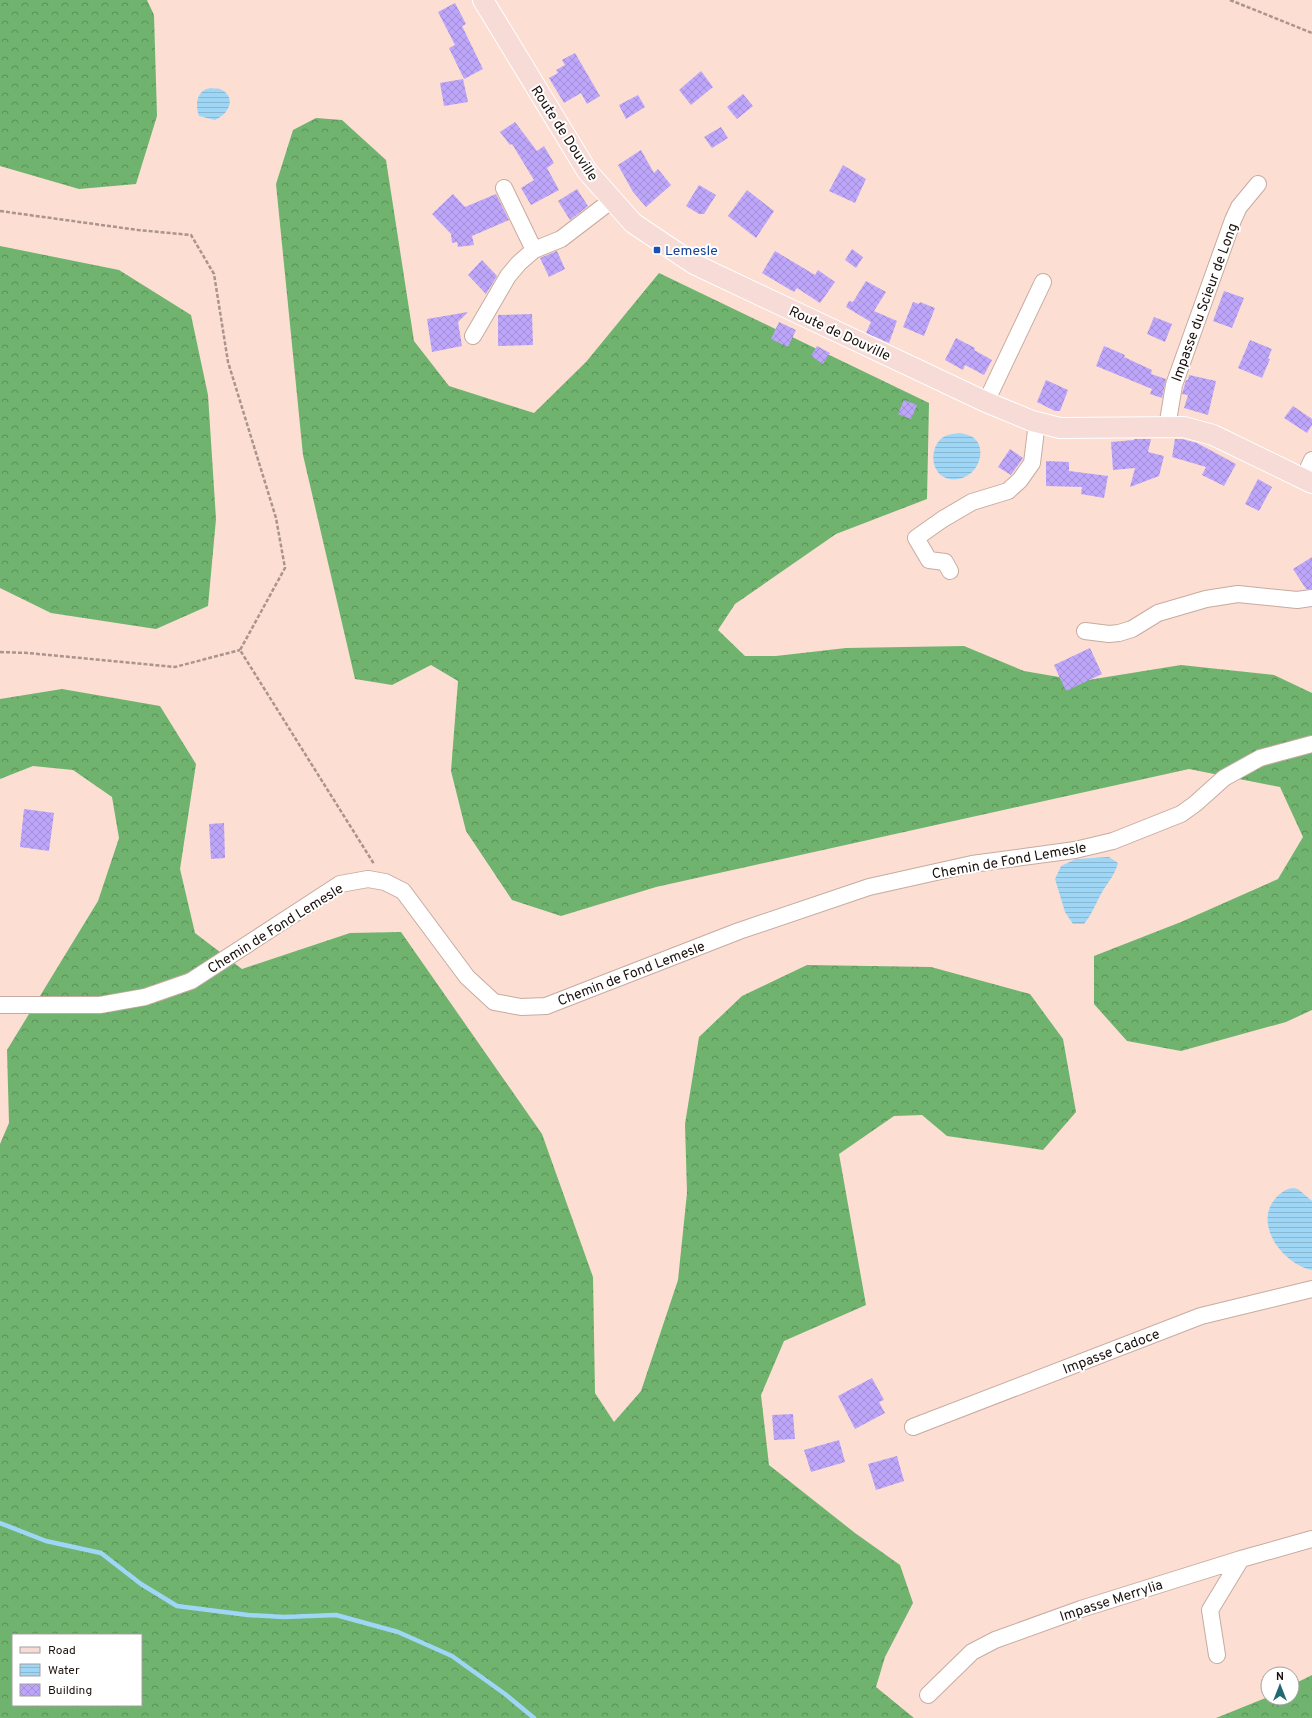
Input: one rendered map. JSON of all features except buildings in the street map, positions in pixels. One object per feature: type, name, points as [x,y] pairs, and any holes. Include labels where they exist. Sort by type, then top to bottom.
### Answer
[{"type":"main road","name":"Route de Douville","points":[[483,0],[587,171],[633,223],[694,264],[986,402],[1037,422],[1060,428],[1184,427],[1213,435],[1308,481]]},
{"type":"street","name":"Impasse du Scieur de Long","points":[[1168,427],[1174,385],[1233,220],[1239,208],[1258,184]]},
{"type":"street","points":[[504,188],[534,250]]},
{"type":"street","points":[[473,336],[508,276],[519,263],[534,250],[561,239],[612,200]]},
{"type":"street","points":[[986,402],[1043,282]]},
{"type":"street","points":[[950,571],[945,562],[929,560],[916,538],[943,519],[972,502],[1008,491],[1020,480],[1032,463],[1037,422]]},
{"type":"street","points":[[1308,481],[1312,460]]},
{"type":"street","points":[[1085,631],[1119,634],[1132,629],[1158,613],[1206,599],[1238,594],[1297,600],[1312,598]]},
{"type":"street","name":"Chemin de Fond Lemesle","points":[[0,1005],[100,1005],[145,997],[191,981],[340,884],[368,878],[385,882],[403,891],[467,977],[494,1002],[521,1007],[546,1006],[739,931],[869,887],[972,864],[1075,850],[1113,841],[1181,814],[1195,804],[1224,778],[1260,758],[1312,744]]},
{"type":"street","name":"Impasse Cadoce","points":[[913,1427],[1201,1316],[1312,1288]]},
{"type":"street","name":"Impasse Merrylia","points":[[928,1695],[972,1652],[982,1646],[1081,1609],[1241,1559],[1312,1539]]},
{"type":"street","points":[[1216,1655],[1210,1610],[1241,1559]]},
{"type":"path","points":[[1230,0],[1312,33]]},
{"type":"path","points":[[0,211],[138,230],[191,235],[214,274],[228,362],[276,518],[285,568],[240,650],[175,667],[28,653],[0,652]]},
{"type":"path","points":[[240,650],[385,882]]},
{"type":"green space","points":[[0,0],[147,0],[154,15],[157,116],[136,184],[79,189],[0,166]]},
{"type":"green space","points":[[316,118],[342,120],[386,160],[414,341],[449,386],[534,413],[586,362],[659,273],[929,403],[927,499],[836,534],[735,604],[718,630],[745,656],[776,656],[846,648],[964,646],[1024,671],[1082,681],[1181,665],[1274,675],[1312,693],[1312,1010],[1286,1022],[1181,1051],[1127,1041],[1094,1004],[1094,956],[1181,922],[1278,879],[1303,837],[1280,787],[1189,769],[656,887],[561,916],[512,900],[466,831],[451,771],[458,681],[431,665],[392,685],[355,679],[303,455],[276,184],[293,130]]},
{"type":"green space","points":[[0,246],[119,270],[191,315],[208,395],[216,519],[208,606],[156,629],[51,613],[0,588]]},
{"type":"green space","points":[[62,689],[160,706],[196,764],[180,869],[195,933],[242,969],[350,933],[401,932],[542,1134],[593,1277],[595,1393],[614,1422],[641,1391],[678,1280],[687,1193],[685,1124],[699,1037],[742,996],[807,965],[931,967],[1030,994],[1063,1039],[1076,1112],[1043,1150],[947,1136],[922,1115],[894,1116],[839,1154],[866,1305],[784,1341],[761,1395],[769,1465],[855,1533],[900,1565],[913,1603],[885,1657],[876,1687],[914,1718],[0,1718],[0,1144],[9,1123],[7,1050],[98,901],[119,838],[112,797],[73,770],[33,766],[0,779],[0,699]]},
{"type":"green space","points":[[1312,1675],[1312,1718],[1216,1718],[1260,1700],[1260,1706],[1300,1706],[1300,1681]]},
{"type":"water","points":[[211,88],[219,89],[225,92],[230,101],[224,114],[215,120],[199,116],[197,107],[198,99],[202,92]]},
{"type":"water","points":[[960,433],[971,436],[977,441],[980,450],[978,464],[969,475],[959,479],[948,479],[939,474],[934,465],[933,457],[935,449],[939,441],[944,437],[950,434]]},
{"type":"water","points":[[1109,857],[1118,863],[1113,875],[1084,924],[1073,924],[1065,912],[1055,879],[1061,866],[1076,859]]},
{"type":"water","points":[[1293,1188],[1298,1189],[1312,1201],[1312,1270],[1301,1267],[1282,1252],[1270,1232],[1268,1220],[1269,1209],[1279,1195],[1285,1190]]},
{"type":"waterway","points":[[0,1523],[46,1541],[101,1553],[141,1584],[177,1606],[248,1615],[284,1617],[336,1615],[398,1632],[452,1656],[505,1694],[534,1718]]},
{"type":"place","name":"Lemesle","points":[[657,250]]}]
